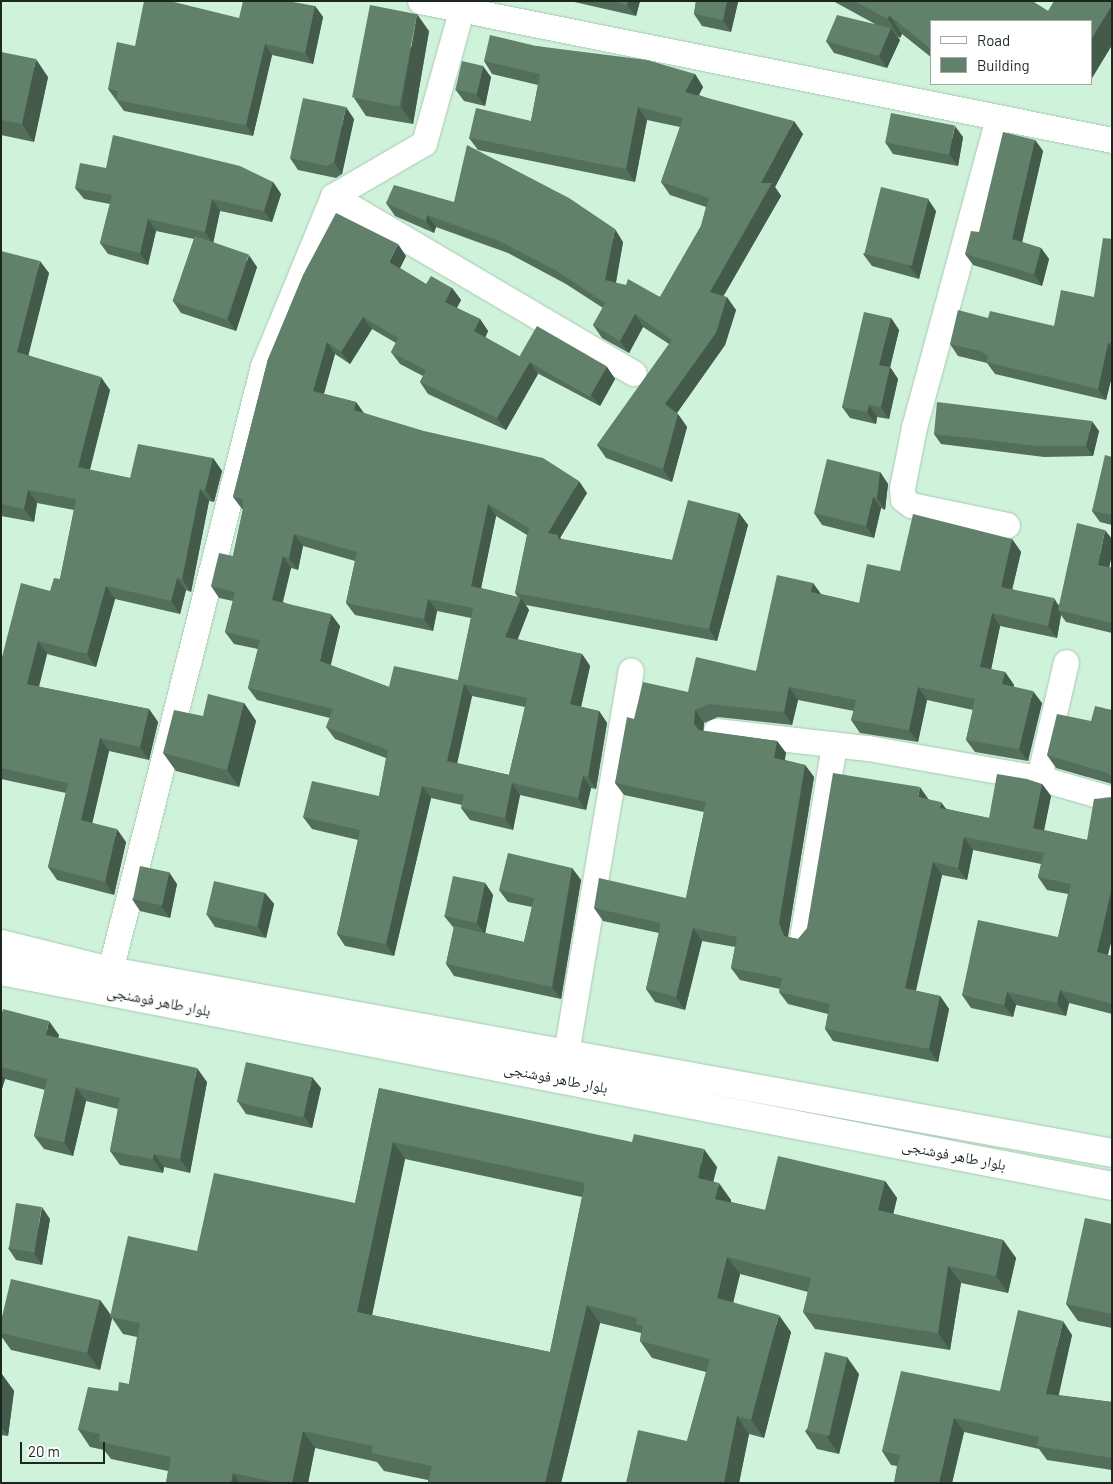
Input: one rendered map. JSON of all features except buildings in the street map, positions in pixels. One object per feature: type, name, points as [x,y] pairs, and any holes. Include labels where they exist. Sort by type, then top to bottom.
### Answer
[{"type":"street","points":[[420,1],[471,6],[998,118],[1112,139]]},
{"type":"street","points":[[110,971],[264,366],[333,196],[424,144],[471,6]]},
{"type":"street","points":[[998,118],[914,427],[902,488],[903,499],[911,505],[1007,524]]},
{"type":"street","points":[[333,196],[634,373]]},
{"type":"street","points":[[1039,778],[1066,662]]},
{"type":"street","points":[[566,1054],[631,670]]},
{"type":"street","points":[[716,731],[834,745],[1039,778],[1112,799]]},
{"type":"street","points":[[802,938],[834,745]]},
{"type":"street","name":"بلوار طاهر فوشنجی","points":[[1,944],[110,971],[1112,1153]]},
{"type":"street","name":"بلوار طاهر فوشنجی","points":[[1,971],[1112,1186]]}]
